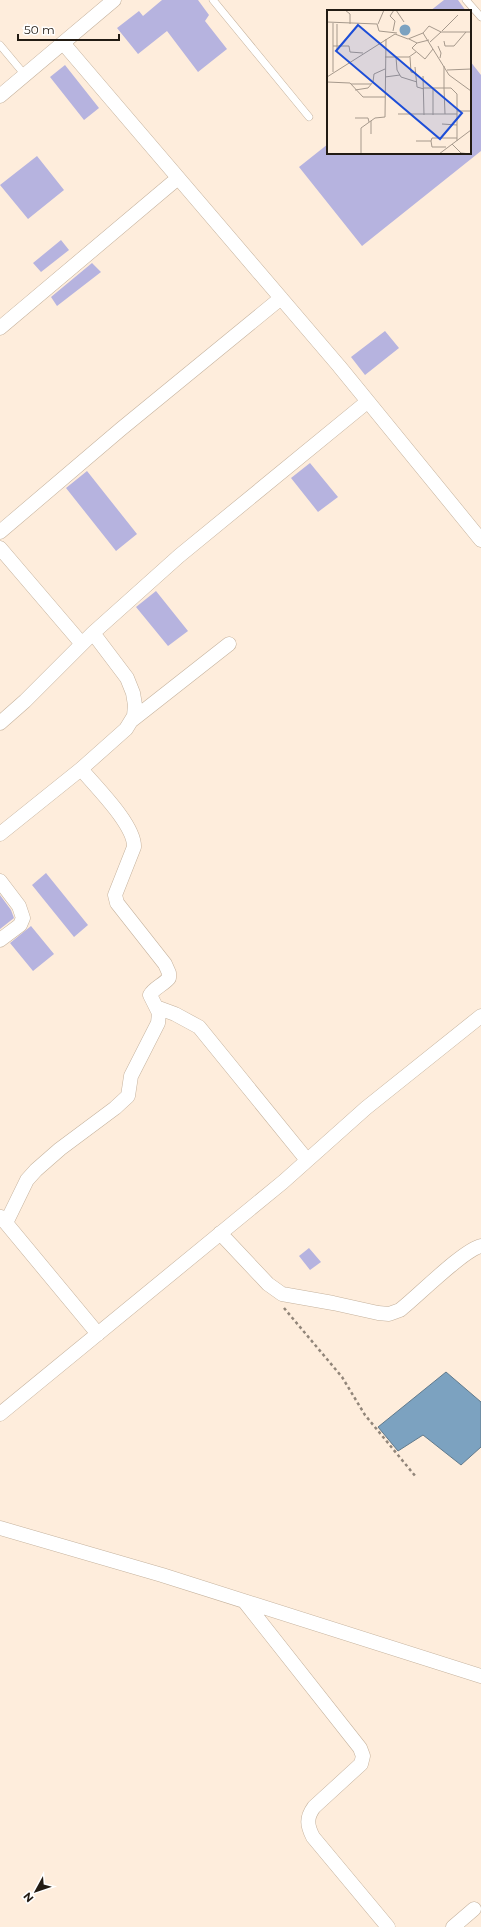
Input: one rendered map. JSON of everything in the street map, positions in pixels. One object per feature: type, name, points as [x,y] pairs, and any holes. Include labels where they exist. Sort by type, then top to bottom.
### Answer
[{"type":"street","points":[[0,96],[114,0]]},
{"type":"street","points":[[63,43],[281,298],[481,540]]},
{"type":"street","points":[[0,328],[178,178]]},
{"type":"street","points":[[0,532],[121,428],[281,298]]},
{"type":"street","points":[[0,723],[93,633],[179,556],[346,417],[367,402]]},
{"type":"street","points":[[0,548],[82,644]]},
{"type":"street","points":[[0,834],[81,769],[126,729],[134,716],[135,705],[133,693],[127,678],[93,633]]},
{"type":"street","points":[[130,721],[229,644]]},
{"type":"street","points":[[81,769],[123,820],[134,839],[134,847],[115,895],[117,903],[165,964],[169,973],[169,978],[153,990],[150,995],[159,1013],[158,1023],[131,1076],[128,1096],[115,1108],[60,1149],[36,1170],[3,1220],[98,1334]]},
{"type":"street","points":[[0,881],[20,906],[23,918],[20,925],[0,940]]},
{"type":"street","points":[[156,1007],[175,1014],[199,1027],[307,1160]]},
{"type":"street","points":[[0,1414],[220,1233],[366,1108],[481,1016]]},
{"type":"street","points":[[220,1233],[276,1291],[287,1296],[389,1314],[400,1310],[461,1258],[474,1248],[481,1246]]},
{"type":"street","points":[[0,1528],[162,1575],[481,1676]]},
{"type":"street","points":[[244,1601],[360,1748],[363,1756],[361,1764],[354,1773],[314,1807],[308,1815],[307,1826],[313,1837],[388,1927]]},
{"type":"street","points":[[452,1927],[474,1910]]},
{"type":"lane","points":[[213,0],[309,117]]},
{"type":"lane","points":[[466,0],[481,17]]},
{"type":"lane","points":[[0,45],[25,75]]},
{"type":"path","points":[[276,1291],[284,1309],[342,1377],[365,1415],[416,1477]]},
{"type":"water","points":[[446,1372],[481,1402],[481,1447],[461,1465],[423,1435],[398,1451],[378,1427]]},
{"type":"building","points":[[162,0],[198,0],[209,15],[205,21],[227,49],[198,72],[167,31],[138,54],[117,28],[139,11],[143,16]]},
{"type":"building","points":[[444,0],[458,0],[465,10],[431,10]]},
{"type":"building","points":[[471,62],[481,75],[481,151],[362,246],[299,167],[327,145],[327,154],[471,154]]},
{"type":"building","points":[[65,65],[99,108],[84,120],[50,77]]},
{"type":"building","points":[[37,156],[64,190],[28,219],[0,185]]},
{"type":"building","points":[[61,240],[69,250],[41,272],[33,263]]},
{"type":"building","points":[[92,263],[101,272],[57,306],[51,297]]},
{"type":"building","points":[[385,331],[399,348],[365,375],[351,357]]},
{"type":"building","points":[[310,463],[338,497],[318,512],[291,478]]},
{"type":"building","points":[[87,471],[137,534],[116,551],[66,488]]},
{"type":"building","points":[[156,591],[188,631],[168,646],[136,607]]},
{"type":"building","points":[[46,873],[88,925],[74,937],[32,885]]},
{"type":"building","points":[[0,895],[11,910],[14,918],[0,929]]},
{"type":"building","points":[[31,926],[54,954],[33,971],[10,943]]},
{"type":"building","points":[[309,1248],[321,1262],[310,1270],[299,1256]]}]
